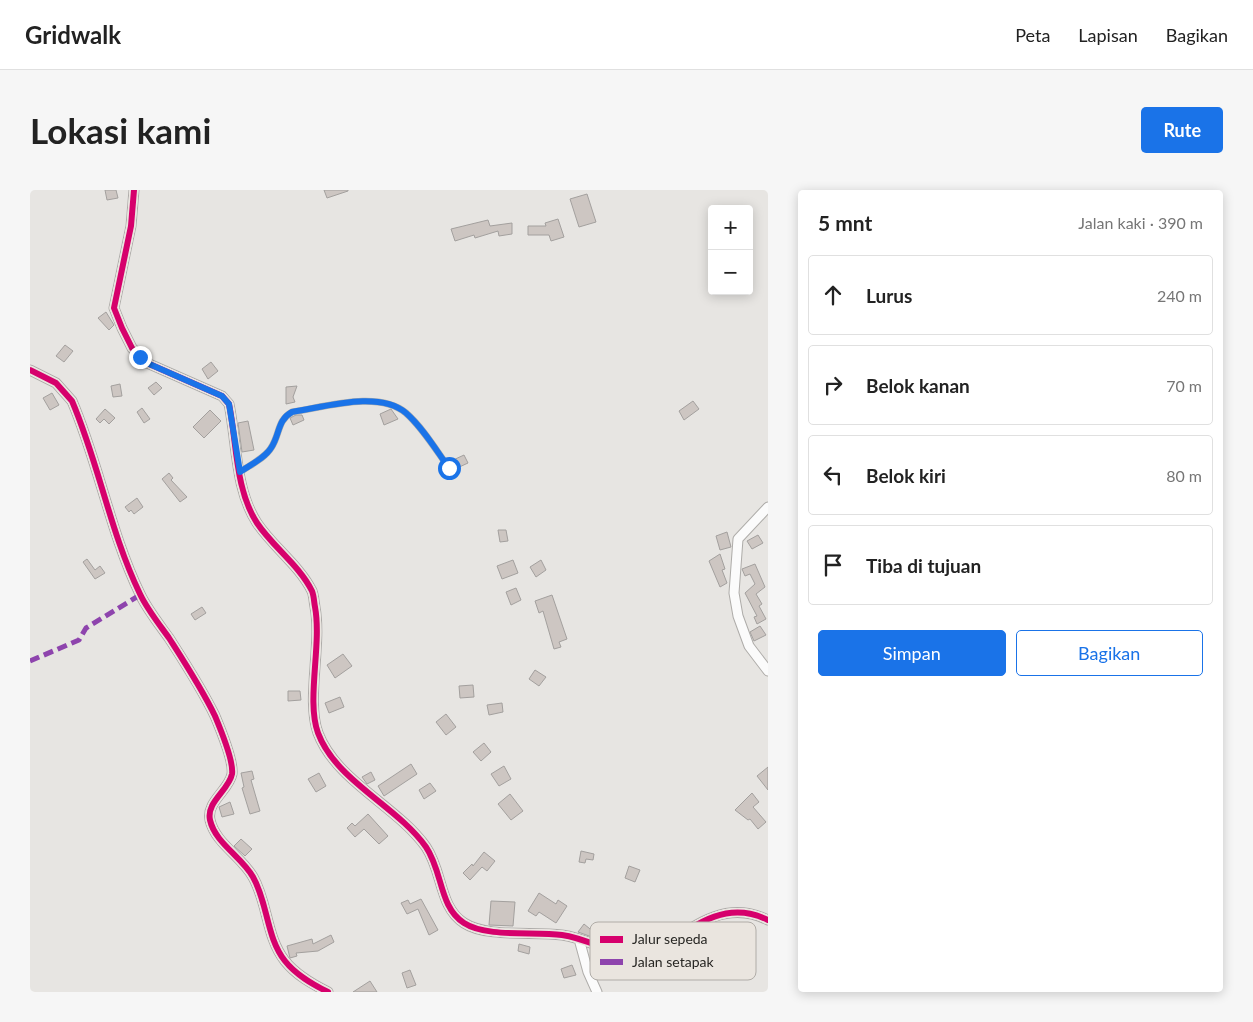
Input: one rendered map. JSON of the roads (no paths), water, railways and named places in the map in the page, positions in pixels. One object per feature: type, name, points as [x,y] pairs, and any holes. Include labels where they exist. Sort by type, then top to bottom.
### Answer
[{"type":"street","points":[[134,190],[131,226],[114,308],[132,348],[147,363],[222,396],[229,404],[244,494],[258,523],[290,560],[312,592],[318,625],[314,692],[315,717],[318,732],[326,748],[342,768],[381,801],[426,846],[436,864],[447,905],[460,920],[482,930],[562,935],[590,943]]},
{"type":"street","points":[[30,370],[56,383],[72,401],[94,462],[118,542],[140,595],[215,716],[233,772],[225,790],[211,808],[212,825],[218,835],[242,860],[253,875],[260,889],[274,938],[285,961],[307,981],[328,992]]},
{"type":"street","points":[[768,507],[738,540],[734,593],[738,616],[749,646],[768,671]]},
{"type":"street","points":[[704,922],[715,915],[737,910],[768,920]]},
{"type":"street","points":[[579,939],[590,976]]},
{"type":"street","points":[[592,980],[597,992]]},
{"type":"lane","points":[[240,472],[271,449],[280,425],[287,415],[292,412],[372,401],[392,404],[404,412],[449,468]]}]
